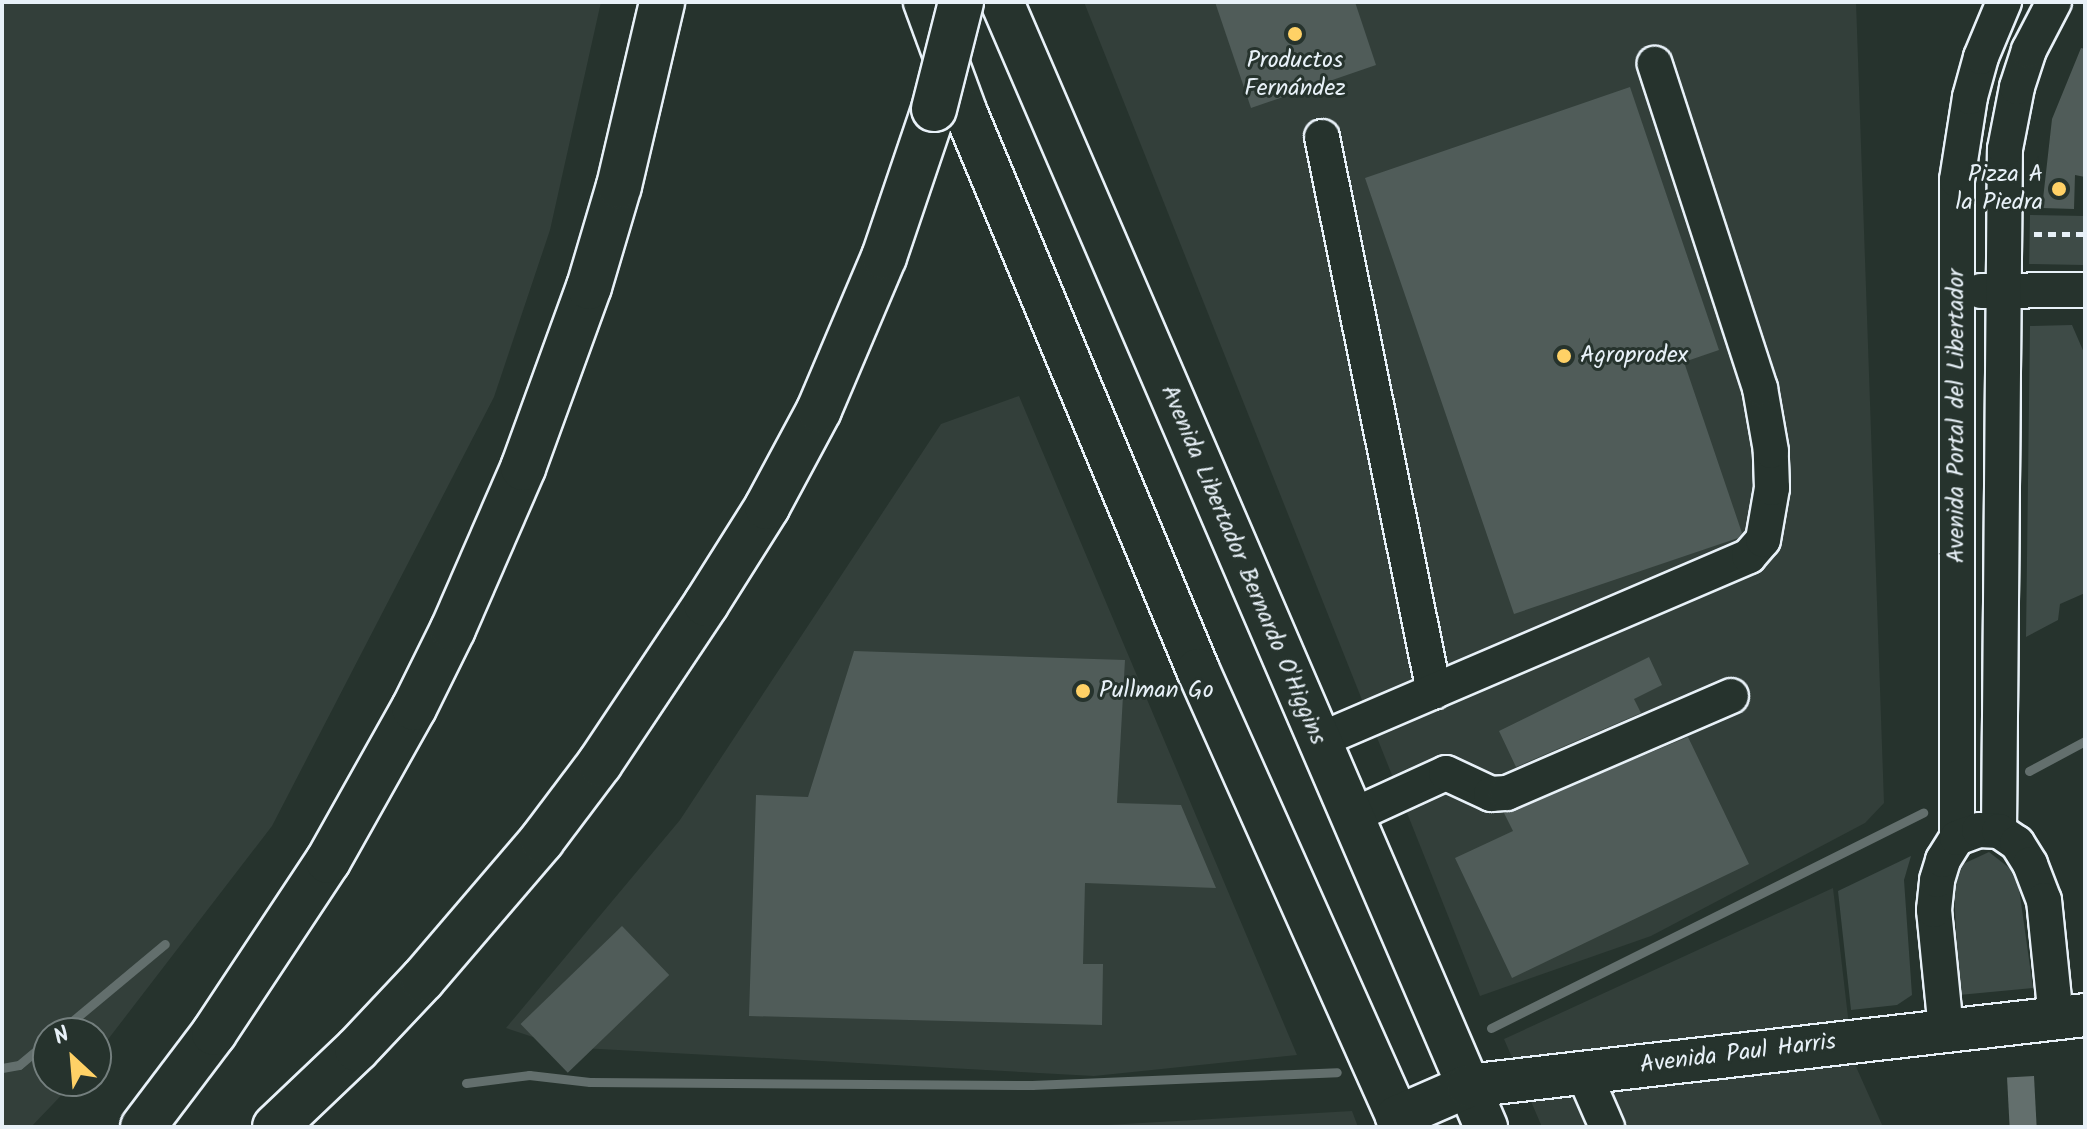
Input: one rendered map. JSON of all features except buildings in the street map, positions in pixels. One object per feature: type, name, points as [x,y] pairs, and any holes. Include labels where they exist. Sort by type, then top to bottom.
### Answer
[{"type":"highway","points":[[143,1127],[214,1033],[328,861],[407,721],[453,629],[523,468],[589,287],[623,172],[662,2]]},
{"type":"highway","points":[[275,1127],[376,1029],[533,851],[600,763],[767,507],[819,410],[884,257],[934,109],[961,2]]},
{"type":"main road","points":[[925,2],[965,111],[1192,656],[1400,1122]]},
{"type":"main road","name":"Avenida Libertador Bernardo O'Higgins","points":[[1002,2],[1486,1127]]},
{"type":"main road","name":"Avenida Paul Harris","points":[[1400,1122],[1468,1086],[2071,1016]]},
{"type":"street","name":"Avenida Portal del Libertador","points":[[1946,1030],[1934,910],[1943,860],[1957,838],[1957,180],[1961,138],[1981,57],[2004,2]]},
{"type":"street","name":"Avenida Portal del Libertador","points":[[1999,831],[2004,174],[2008,124],[2029,50],[2054,2]]},
{"type":"street","points":[[1320,740],[1749,556],[1763,540],[1772,488],[1771,451],[1760,388],[1655,64]]},
{"type":"street","points":[[1322,137],[1434,692]]},
{"type":"street","points":[[1957,291],[2085,290]]},
{"type":"street","points":[[1352,816],[1446,773],[1491,794],[1507,793],[1731,696]]},
{"type":"street","points":[[1957,838],[1979,830],[1999,831],[2017,843],[2030,864],[2044,900],[2071,1016]]},
{"type":"street","points":[[1583,1072],[1607,1127]]},
{"type":"path","points":[[2022,234],[2085,234]]},
{"type":"shaded area","points":[[2,2],[601,2],[550,230],[494,397],[272,826],[112,1034],[112,1017],[32,1017],[32,1097],[60,1097],[31,1127],[2,1127]]},
{"type":"shaded area","points":[[1084,2],[1856,2],[1884,803],[1865,823],[1651,936],[1480,996]]},
{"type":"shaded area","points":[[2030,215],[2085,216],[2084,265],[2029,264]]},
{"type":"shaded area","points":[[2072,325],[2085,355],[2085,593],[2060,604],[2058,620],[2026,637],[2030,326]]},
{"type":"shaded area","points":[[1019,396],[1297,1055],[1094,1076],[563,1047],[506,1028],[680,820],[941,424]]},
{"type":"shaded area","points":[[1989,852],[2017,874],[2033,988],[1959,995],[1954,888],[1963,864]]},
{"type":"shaded area","points":[[1911,856],[1904,880],[1912,995],[1897,1005],[1851,1010],[1838,891]]},
{"type":"shaded area","points":[[1833,888],[1853,1060],[1883,1127],[1542,1127],[1504,1039]]},
{"type":"shaded area","points":[[2034,1076],[2037,1127],[2010,1127],[2007,1077]]},
{"type":"shaded area","points":[[1352,1111],[1358,1127],[1072,1127]]},
{"type":"waterway","points":[[2029,771],[2085,741]]},
{"type":"waterway","points":[[1491,1028],[1923,813]]},
{"type":"waterway","points":[[77,1017],[165,944]]},
{"type":"waterway","points":[[2,1068],[19,1065],[32,1054]]},
{"type":"waterway","points":[[466,1083],[529,1075],[590,1082],[1032,1085],[1337,1072]]},
{"type":"place","name":"Productos Fernández","points":[[1295,34]]},
{"type":"place","name":"Pizza A la Piedra","points":[[2059,189]]},
{"type":"place","name":"Agroprodex","points":[[1564,356]]},
{"type":"place","name":"Pullman Go","points":[[1083,691]]}]
